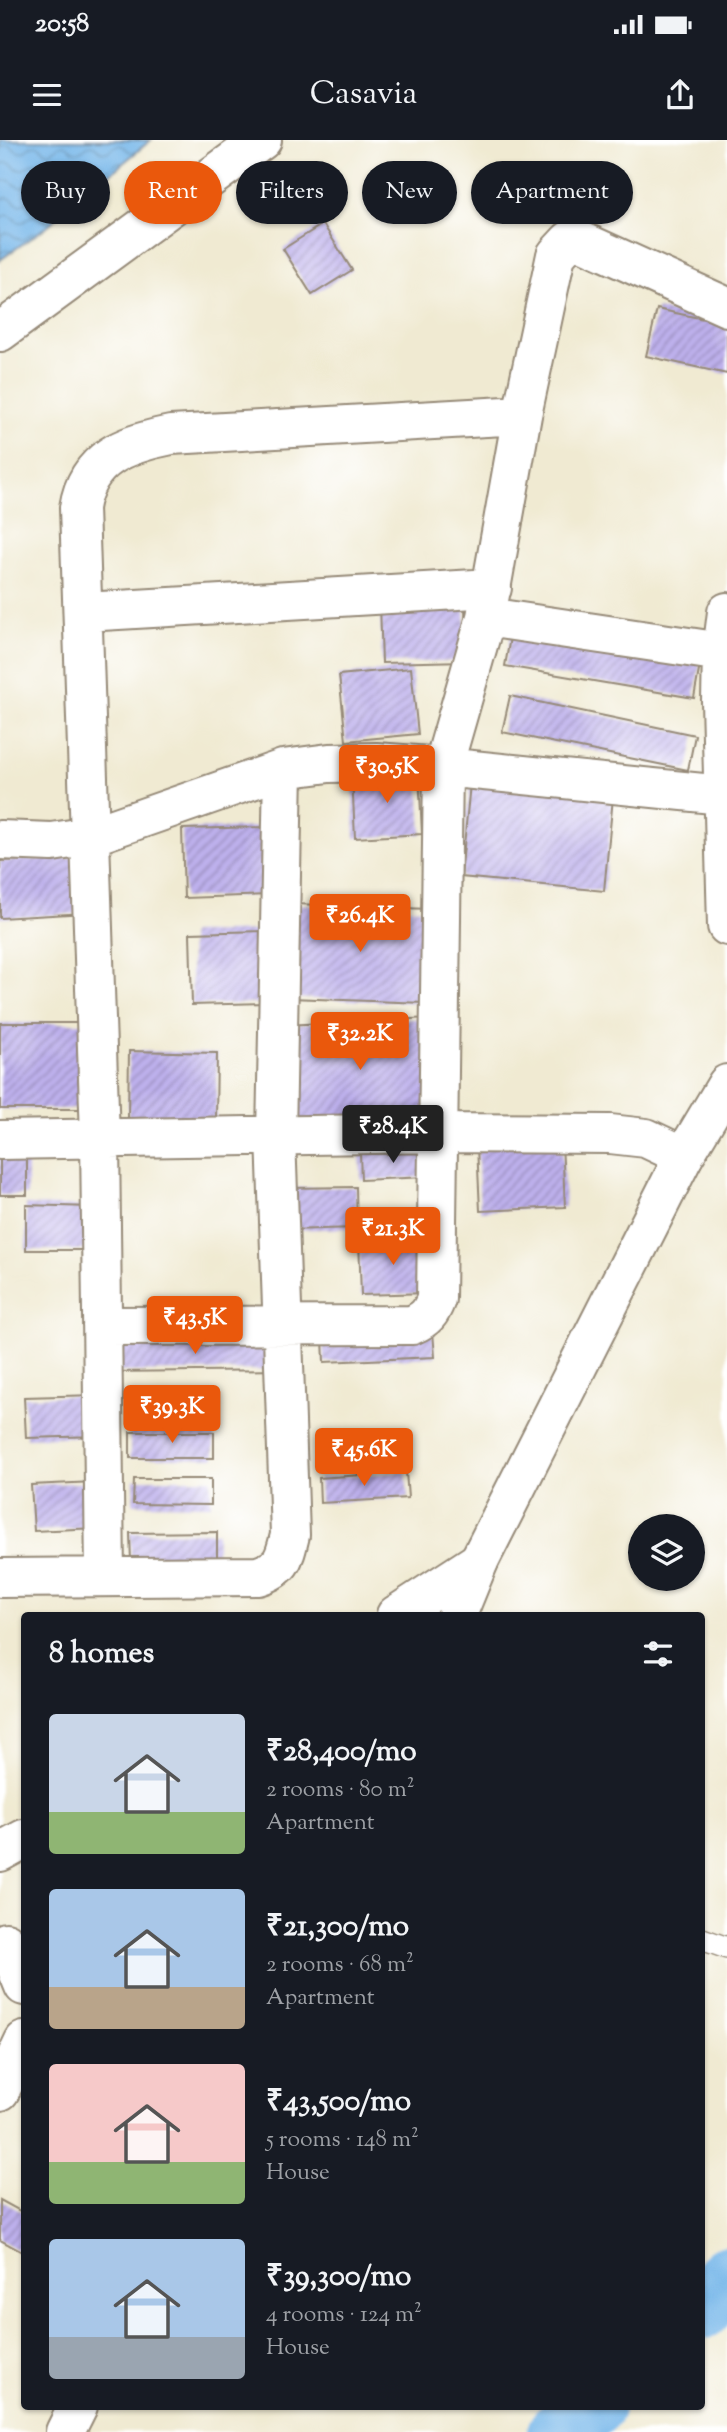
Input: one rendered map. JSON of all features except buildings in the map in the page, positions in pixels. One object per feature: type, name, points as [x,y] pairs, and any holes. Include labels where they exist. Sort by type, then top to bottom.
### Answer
[{"type":"street","points":[[0,332],[262,140]]},
{"type":"street","points":[[102,1326],[412,1325],[431,1312],[436,1299],[443,767],[489,603],[522,415],[556,255],[569,240],[579,240],[727,307]]},
{"type":"street","points":[[105,1577],[100,1138],[79,508],[82,491],[89,475],[110,456],[137,442],[171,435],[522,415]]},
{"type":"street","points":[[84,612],[489,603],[722,652]]},
{"type":"street","points":[[727,612],[722,652],[727,926]]},
{"type":"street","points":[[0,840],[52,842],[91,836],[283,769],[329,763],[376,762],[535,774],[723,795]]},
{"type":"street","points":[[0,1578],[258,1576],[274,1571],[284,1559],[290,1535],[276,1136],[283,769]]},
{"type":"street","points":[[458,1612],[480,1560],[684,1156],[727,1084]]},
{"type":"street","points":[[0,1140],[438,1133],[610,1134],[646,1138],[684,1156]]},
{"type":"street","points":[[401,1612],[480,1560]]},
{"type":"street","points":[[0,1852],[21,1841]]},
{"type":"street","points":[[6,1942],[21,1979]]},
{"type":"street","points":[[0,2091],[21,2047]]},
{"type":"street","points":[[65,2432],[76,2410]]},
{"type":"lane","points":[[705,1940],[727,1948]]},
{"type":"water","points":[[0,140],[151,140],[110,174],[110,161],[21,161],[21,224],[50,224],[0,260]]},
{"type":"waterway","points":[[705,2305],[727,2276]]},
{"type":"waterway","points":[[558,2432],[588,2410]]}]
